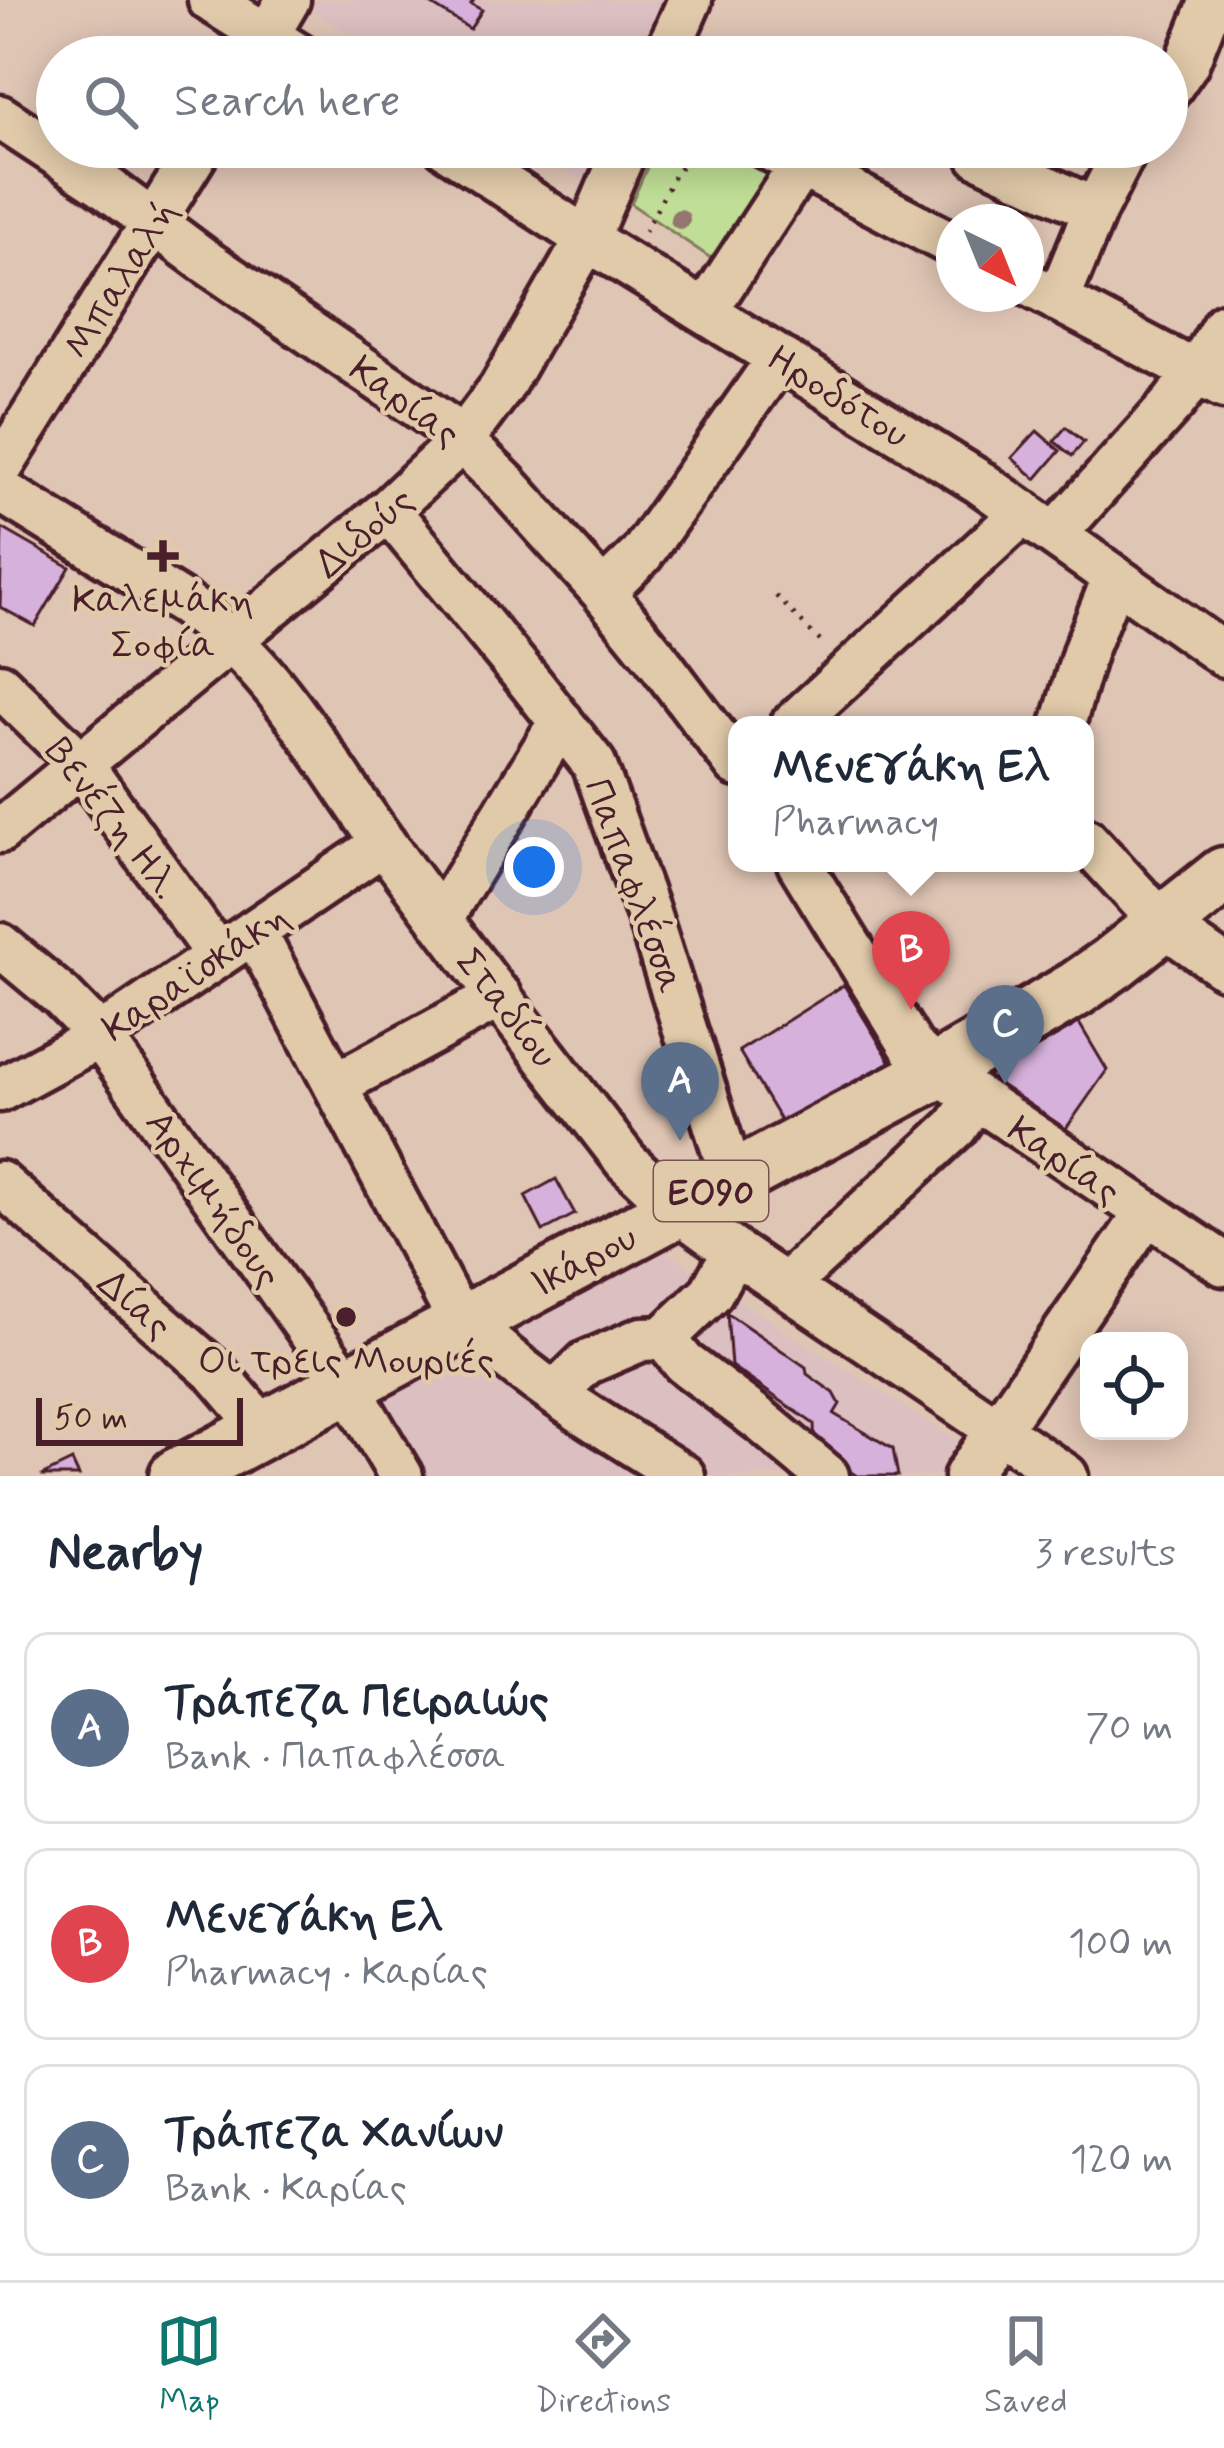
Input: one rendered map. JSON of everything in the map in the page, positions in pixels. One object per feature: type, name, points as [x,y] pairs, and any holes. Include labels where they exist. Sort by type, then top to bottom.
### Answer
[{"type":"main road","name":"Ικάρου","points":[[177,1476],[733,1180],[956,1085],[1224,875]]},
{"type":"street","points":[[210,0],[275,36]]},
{"type":"street","points":[[674,36],[690,0]]},
{"type":"street","points":[[1188,60],[1212,0]]},
{"type":"street","name":"Καρίας","points":[[0,117],[36,142]]},
{"type":"street","name":"Καρίας","points":[[75,168],[219,271],[414,400],[462,440],[602,592],[728,753]]},
{"type":"street","name":"Μπαλαλή","points":[[0,469],[187,168]]},
{"type":"street","name":"Ηροδότου","points":[[478,168],[1040,523],[1224,655]]},
{"type":"street","name":"Διδούς","points":[[0,831],[234,641],[462,440],[501,388],[587,239],[617,168]]},
{"type":"street","points":[[705,312],[778,168]]},
{"type":"street","points":[[807,168],[936,236]]},
{"type":"street","points":[[1005,168],[1095,210]]},
{"type":"street","points":[[1044,288],[1116,168]]},
{"type":"street","points":[[1044,292],[1210,380]]},
{"type":"street","points":[[802,716],[1210,380],[1224,325]]},
{"type":"street","points":[[602,592],[641,555],[779,358]]},
{"type":"street","name":"Σταδίου","points":[[0,490],[186,605],[234,641],[302,722],[440,920],[626,1161],[677,1209],[1066,1476]]},
{"type":"street","name":"Παπαφλέσσα","points":[[388,510],[600,776],[733,1180]]},
{"type":"street","points":[[1067,716],[1085,650],[1114,578]]},
{"type":"street","name":"Βενέζη Ηλ.","points":[[0,685],[81,764],[218,956]]},
{"type":"street","points":[[440,920],[561,722]]},
{"type":"street","name":"Καραϊσκάκη","points":[[0,1090],[100,1036],[384,843]]},
{"type":"street","points":[[1094,849],[1163,924],[1224,967]]},
{"type":"street","name":"Καρίας","points":[[805,872],[912,1047],[956,1085],[1224,1264]]},
{"type":"street","points":[[254,932],[449,1301],[509,1361],[683,1476]]},
{"type":"street","name":"Αρχιμήδους","points":[[0,945],[100,1036],[348,1386],[401,1476]]},
{"type":"street","points":[[335,1085],[500,995]]},
{"type":"street","points":[[786,1286],[956,1127],[956,1085]]},
{"type":"street","name":"Δίας","points":[[0,1183],[217,1374],[265,1430]]},
{"type":"street","points":[[966,1476],[1146,1214]]},
{"type":"street","points":[[555,1393],[586,1364],[642,1340],[664,1338],[711,1293],[734,1251]]},
{"type":"street","points":[[664,1338],[684,1364],[827,1476]]},
{"type":"path","points":[[645,233],[680,168]]},
{"type":"path","points":[[776,596],[850,672]]},
{"type":"shaded area","points":[[296,0],[663,0],[647,36],[353,36]]},
{"type":"shaded area","points":[[562,168],[589,168],[583,181]]},
{"type":"shaded area","points":[[655,1244],[1013,1476],[417,1476],[373,1400]]},
{"type":"green space","points":[[647,168],[759,168],[769,174],[718,263],[631,204]]},
{"type":"building","points":[[424,0],[474,0],[471,4],[482,10],[470,29]]},
{"type":"building","points":[[1066,427],[1084,442],[1072,456],[1054,441]]},
{"type":"building","points":[[1037,431],[1060,451],[1036,479],[1012,458]]},
{"type":"building","points":[[2,528],[70,567],[35,626],[0,607]]},
{"type":"building","points":[[844,985],[892,1064],[782,1123],[739,1051]]},
{"type":"building","points":[[1079,1023],[1107,1070],[1065,1130],[997,1087],[993,1073]]},
{"type":"building","points":[[556,1179],[575,1214],[543,1231],[525,1196]]},
{"type":"building","points":[[727,1313],[806,1367],[807,1374],[834,1393],[840,1404],[834,1414],[893,1449],[898,1476],[857,1476],[815,1448],[814,1424],[731,1366]]},
{"type":"building","points":[[72,1461],[79,1476],[41,1476]]},
{"type":"place","name":"Καλεμάκη Σοφία","points":[[163,556]]},
{"type":"place","name":"Μενεγάκη Ελ","points":[[911,1010]]},
{"type":"place","name":"Τράπεζα Χανίων","points":[[1005,1084]]},
{"type":"place","name":"Τράπεζα Πειραιώς","points":[[680,1141]]},
{"type":"place","name":"Οι τρεις Μουριές","points":[[346,1317]]}]
